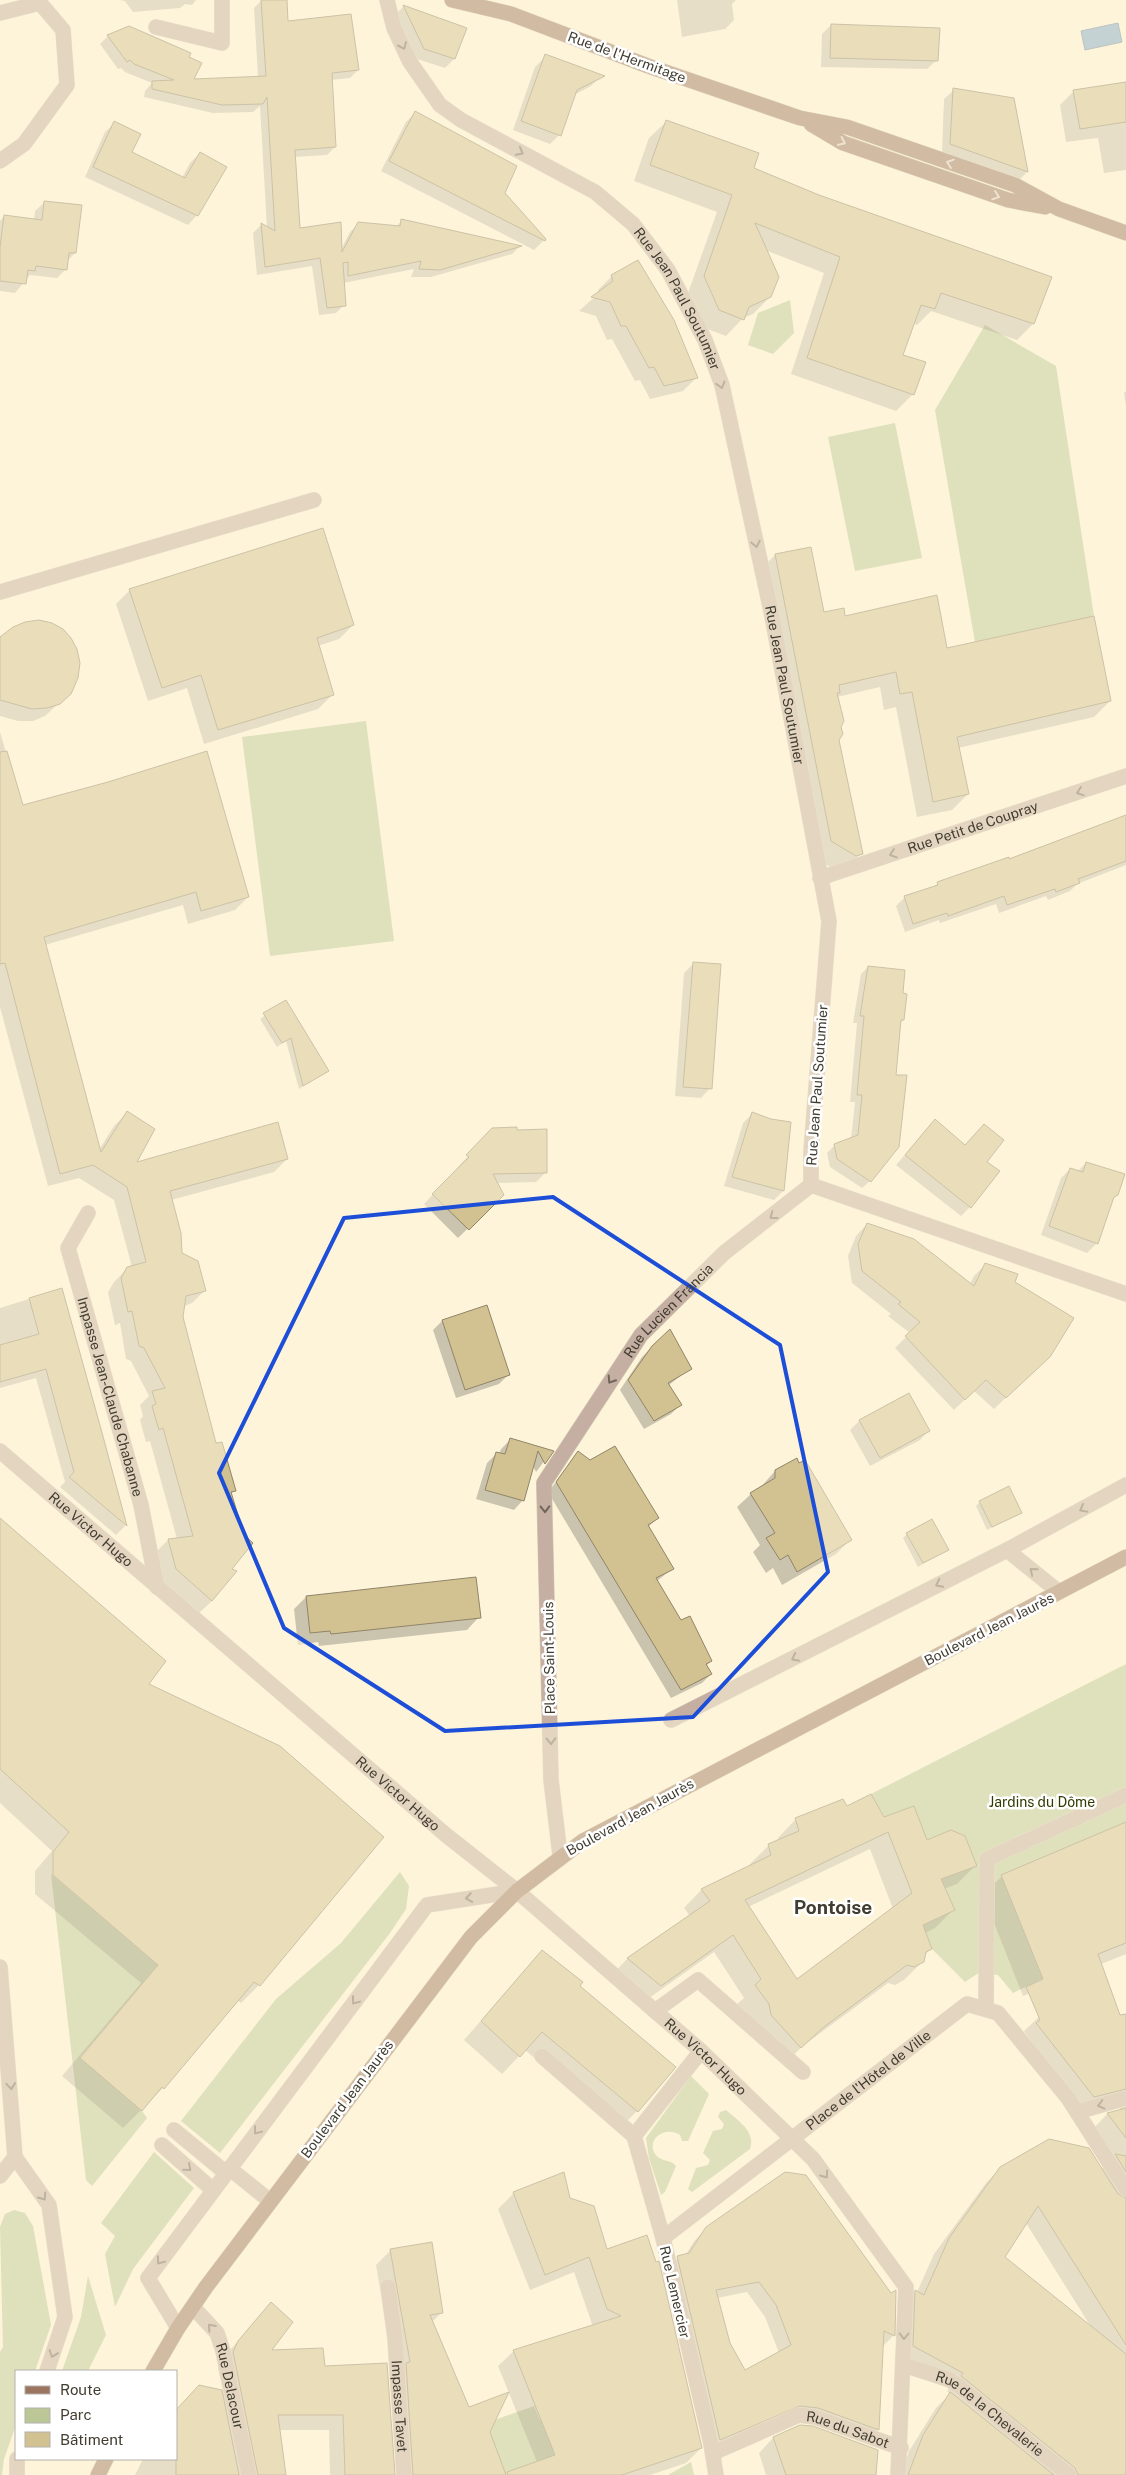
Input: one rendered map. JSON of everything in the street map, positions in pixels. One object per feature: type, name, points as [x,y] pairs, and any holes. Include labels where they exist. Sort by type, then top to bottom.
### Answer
[{"type":"main road","name":"Rue de l'Hermitage","points":[[452,0],[511,14],[648,66],[800,118],[847,127],[1015,185],[1059,209],[1126,233]]},
{"type":"main road","name":"Boulevard Jean Jaurès","points":[[154,2370],[178,2328],[270,2201],[471,1938],[517,1890],[560,1856],[620,1820],[1126,1557]]},
{"type":"main road","points":[[98,2475],[106,2460]]},
{"type":"street","points":[[156,28],[222,43],[222,0]]},
{"type":"street","name":"Rue Jean Paul Soutumier","points":[[387,0],[394,28],[410,62],[440,105],[461,120],[595,192],[633,224],[668,270],[705,340],[722,385],[771,611],[829,921],[811,1152],[811,1185],[1126,1294]]},
{"type":"street","points":[[0,13],[40,2],[64,30],[67,85],[24,144],[0,161]]},
{"type":"street","points":[[0,592],[314,500]]},
{"type":"street","name":"Rue Petit de Coupray","points":[[820,878],[1126,776]]},
{"type":"street","name":"Rue Lucien Francia","points":[[556,1463],[640,1334],[724,1252],[811,1185]]},
{"type":"street","name":"Impasse Jean-Claude Chabanne","points":[[88,1213],[68,1248],[141,1505],[157,1587]]},
{"type":"street","name":"Rue Victor Hugo","points":[[0,1451],[446,1835],[517,1890],[701,2051],[792,2139]]},
{"type":"street","name":"Place Saint-Louis","points":[[556,1463],[544,1483],[551,1780],[560,1856]]},
{"type":"street","points":[[671,1720],[1007,1550],[1126,1485]]},
{"type":"street","points":[[1007,1550],[1059,1592]]},
{"type":"street","points":[[986,2010],[987,1859],[1126,1795]]},
{"type":"street","points":[[178,2328],[148,2278],[427,1905],[517,1890]]},
{"type":"street","points":[[0,1967],[15,2157],[49,2205],[66,2318],[47,2370]]},
{"type":"street","points":[[655,2011],[698,1980],[803,2072]]},
{"type":"street","name":"Place de l'Hôtel de Ville","points":[[904,2365],[906,2287],[813,2159],[792,2139],[967,2004],[998,2013],[1077,2112],[1126,2188]]},
{"type":"street","points":[[634,2136],[701,2051]]},
{"type":"street","points":[[542,2056],[634,2136],[663,2238]]},
{"type":"street","points":[[1077,2112],[1126,2098]]},
{"type":"street","points":[[174,2130],[270,2201]]},
{"type":"street","name":"Rue Lemercier","points":[[716,2475],[713,2453],[663,2238],[792,2139]]},
{"type":"street","points":[[162,2146],[213,2190]]},
{"type":"street","points":[[0,2176],[15,2157]]},
{"type":"street","name":"Impasse Tavet","points":[[388,2287],[395,2338],[404,2475]]},
{"type":"street","name":"Rue Delacour","points":[[193,2307],[217,2333],[223,2351],[249,2475]]},
{"type":"street","points":[[898,2475],[901,2448],[904,2365]]},
{"type":"street","name":"Rue de la Chevalerie","points":[[904,2365],[950,2380],[1069,2475]]},
{"type":"street","name":"Rue du Sabot","points":[[713,2453],[800,2415],[815,2417],[901,2448]]},
{"type":"street","points":[[17,2460],[17,2475]]},
{"type":"highlighted area","points":[[553,1197],[780,1345],[828,1572],[693,1717],[445,1731],[284,1628],[219,1473],[344,1218]]},
{"type":"green space","points":[[790,300],[794,333],[773,354],[748,345],[758,313]]},
{"type":"green space","points":[[985,325],[1056,366],[1094,616],[975,642],[935,410]]},
{"type":"green space","points":[[895,423],[922,558],[855,571],[828,437]]},
{"type":"green space","points":[[366,721],[394,941],[270,956],[242,737]]},
{"type":"green space","name":"Jardins du Dôme","points":[[1126,1664],[1126,1943],[1067,1967],[1013,1993],[998,1975],[980,1972],[965,1982],[932,1949],[923,1925],[955,1910],[941,1879],[972,1855],[965,1836],[951,1830],[927,1840],[914,1806],[884,1817],[871,1794]]},
{"type":"green space","points":[[400,1872],[409,1886],[406,1909],[390,1933],[220,2153],[181,2121],[276,1999],[341,1943]]},
{"type":"green space","points":[[51,1874],[158,1965],[80,2057],[142,2111],[147,2118],[92,2186],[86,2180]]},
{"type":"green space","points":[[691,2076],[709,2094],[688,2141],[682,2141],[680,2135],[674,2132],[668,2132],[658,2135],[653,2143],[657,2157],[676,2166],[665,2192],[661,2195],[649,2158],[646,2138]]},
{"type":"green space","points":[[726,2110],[745,2127],[750,2137],[750,2149],[692,2192],[688,2189],[696,2168],[708,2165],[710,2160],[703,2153],[713,2131],[722,2129],[724,2124],[718,2117],[720,2112]]},
{"type":"green space","points":[[154,2152],[194,2188],[133,2269],[115,2307],[105,2254],[115,2236],[101,2223]]},
{"type":"green space","points":[[14,2210],[25,2213],[33,2226],[51,2325],[35,2370],[15,2370],[15,2428],[4,2459],[2,2475],[0,2475],[0,2352],[3,2347],[0,2227],[5,2214]]},
{"type":"green space","points":[[88,2276],[106,2335],[88,2370],[62,2370],[81,2317]]},
{"type":"green space","points":[[636,2386],[590,2442],[534,2464],[531,2475],[465,2475],[486,2423],[534,2406],[540,2420]]},
{"type":"green space","points":[[691,2462],[694,2475],[668,2475]]},
{"type":"water","points":[[1118,23],[1122,42],[1085,50],[1081,31]]},
{"type":"building","points":[[261,0],[287,0],[288,21],[351,14],[359,70],[332,73],[336,147],[295,150],[300,228],[341,222],[342,252],[358,222],[400,226],[401,219],[522,246],[440,270],[419,269],[421,261],[348,276],[348,262],[343,263],[346,306],[327,308],[320,258],[265,267],[261,223],[275,231],[267,97],[263,104],[222,105],[152,89],[152,81],[174,80],[134,64],[130,60],[127,62],[107,35],[129,26],[191,53],[189,57],[202,63],[194,79],[266,76]]},
{"type":"building","points":[[403,5],[467,28],[455,59],[424,49]]},
{"type":"building","points":[[831,24],[940,28],[938,61],[830,58]]},
{"type":"building","points":[[545,54],[605,76],[577,90],[561,136],[521,121]]},
{"type":"building","points":[[1126,82],[1126,122],[1080,129],[1073,90]]},
{"type":"building","points":[[953,88],[1014,98],[1028,172],[950,144]]},
{"type":"building","points":[[415,111],[517,166],[505,193],[546,239],[545,241],[389,161]]},
{"type":"building","points":[[666,120],[759,153],[754,168],[819,195],[1052,277],[1034,324],[941,293],[935,309],[921,305],[903,355],[926,362],[914,395],[807,358],[840,257],[755,223],[779,277],[771,297],[749,307],[744,320],[719,310],[704,276],[732,195],[650,165]]},
{"type":"building","points":[[114,121],[141,134],[132,152],[185,178],[200,152],[227,167],[198,216],[93,167]]},
{"type":"building","points":[[44,201],[82,205],[76,253],[69,253],[67,270],[36,266],[35,271],[28,270],[26,284],[0,281],[0,247],[4,215],[42,220]]},
{"type":"building","points":[[638,260],[674,320],[698,378],[664,386],[654,367],[649,368],[626,326],[621,326],[610,302],[591,297],[613,281],[611,275]]},
{"type":"building","points":[[323,528],[354,625],[317,638],[334,695],[218,730],[201,675],[162,688],[129,589]]},
{"type":"building","points":[[811,547],[824,612],[844,608],[845,616],[937,595],[947,648],[1094,616],[1111,701],[957,737],[969,794],[933,802],[912,692],[900,694],[896,672],[839,685],[840,693],[837,693],[844,721],[841,727],[843,734],[839,740],[863,854],[856,856],[831,841],[775,554]]},
{"type":"building","points":[[39,620],[52,623],[63,629],[77,649],[80,663],[78,678],[71,694],[60,704],[47,708],[32,709],[0,700],[0,637],[13,627],[25,622]]},
{"type":"building","points":[[7,751],[23,805],[108,782],[207,751],[249,897],[201,911],[196,892],[44,937],[101,1152],[127,1111],[155,1129],[137,1162],[278,1122],[288,1159],[170,1191],[181,1233],[182,1253],[198,1261],[206,1291],[186,1296],[183,1317],[216,1443],[222,1442],[236,1491],[231,1492],[244,1535],[253,1543],[232,1569],[237,1571],[212,1601],[176,1569],[168,1539],[193,1536],[163,1428],[159,1430],[152,1406],[156,1404],[152,1391],[165,1388],[144,1348],[139,1346],[132,1311],[128,1312],[121,1278],[127,1267],[146,1262],[127,1187],[93,1165],[60,1174],[5,963],[0,964],[0,752]]},
{"type":"building","points":[[1126,815],[1126,861],[1078,879],[1080,883],[1056,892],[1055,889],[1007,905],[1004,896],[948,916],[947,913],[913,924],[904,896],[938,885],[937,882],[1009,857],[1009,859]]},
{"type":"building","points":[[693,962],[721,964],[712,1089],[683,1087]]},
{"type":"building","points":[[868,966],[905,970],[903,993],[907,994],[904,1020],[901,1020],[896,1075],[907,1075],[899,1147],[871,1182],[837,1159],[834,1144],[858,1135],[862,1095],[857,1095],[864,1016],[860,1016]]},
{"type":"building","points":[[286,1000],[329,1071],[303,1086],[291,1038],[282,1043],[263,1013]]},
{"type":"building","points":[[752,1112],[771,1119],[791,1122],[784,1191],[732,1177]]},
{"type":"building","points":[[935,1119],[965,1145],[984,1124],[1004,1140],[987,1162],[1000,1171],[971,1208],[905,1155]]},
{"type":"building","points":[[517,1127],[517,1130],[547,1129],[547,1173],[493,1174],[504,1195],[469,1230],[432,1194],[469,1157],[466,1155],[492,1128]]},
{"type":"building","points":[[1086,1162],[1125,1174],[1118,1195],[1114,1197],[1098,1244],[1049,1226],[1070,1168],[1083,1172]]},
{"type":"building","points":[[867,1223],[914,1239],[974,1286],[985,1263],[1018,1274],[1015,1282],[1074,1318],[1050,1357],[1006,1398],[986,1380],[965,1400],[905,1336],[920,1322],[898,1304],[901,1302],[862,1271],[858,1244]]},
{"type":"building","points":[[62,1288],[127,1526],[69,1477],[74,1472],[46,1369],[0,1382],[0,1345],[39,1334],[29,1298]]},
{"type":"building","points":[[487,1305],[510,1375],[465,1390],[442,1320]]},
{"type":"building","points":[[670,1329],[692,1369],[668,1383],[682,1405],[654,1421],[628,1380],[652,1346]]},
{"type":"building","points":[[909,1393],[930,1431],[880,1458],[859,1420]]},
{"type":"building","points":[[510,1438],[554,1451],[545,1464],[538,1451],[524,1501],[485,1490],[496,1452],[505,1454]]},
{"type":"building","points":[[615,1446],[659,1518],[648,1525],[674,1569],[656,1578],[681,1620],[690,1616],[712,1661],[706,1664],[712,1674],[681,1690],[556,1482],[578,1451],[590,1460]]},
{"type":"building","points":[[797,1458],[799,1463],[805,1460],[852,1540],[797,1572],[788,1555],[780,1560],[766,1538],[775,1533],[750,1493],[775,1478],[775,1470]]},
{"type":"building","points":[[1009,1486],[1022,1513],[992,1527],[979,1501]]},
{"type":"building","points":[[0,1518],[166,1661],[149,1684],[280,1746],[384,1837],[260,1986],[254,1982],[164,2089],[162,2087],[142,2111],[80,2058],[158,1965],[53,1875],[53,1852],[69,1832],[0,1769]]},
{"type":"building","points":[[932,1519],[949,1550],[923,1563],[906,1533]]},
{"type":"building","points":[[476,1577],[481,1618],[331,1634],[330,1631],[310,1633],[306,1596]]},
{"type":"building","points":[[871,1794],[884,1817],[914,1806],[927,1840],[951,1830],[965,1836],[977,1866],[941,1879],[955,1910],[923,1925],[932,1949],[926,1952],[924,1962],[914,1967],[907,1965],[824,2027],[801,2048],[771,2015],[769,2004],[755,1985],[761,1979],[733,1935],[661,1986],[627,1958],[710,1901],[701,1889],[771,1855],[768,1844],[799,1831],[795,1818],[843,1799],[847,1806]],"holes":[[[888,1832],[912,1893],[797,1979],[745,1900]]]},
{"type":"building","points":[[1126,1822],[1126,1943],[1098,1954],[1120,2015],[1126,2014],[1126,2089],[1094,2097],[1036,2023],[1040,2020],[1026,1987],[1043,1979],[1001,1875]]},
{"type":"building","points":[[542,1950],[583,1982],[580,1986],[676,2067],[638,2112],[542,2032],[520,2057],[481,2021]]},
{"type":"building","points":[[1126,2108],[1126,2138],[1107,2113]]},
{"type":"building","points":[[1049,2139],[1089,2148],[1118,2194],[1126,2198],[1126,2345],[1038,2206],[1005,2257],[1126,2354],[1126,2475],[1078,2475],[1075,2468],[961,2376],[963,2373],[913,2346],[915,2290],[924,2295],[949,2238],[1000,2167]]},
{"type":"building","points":[[1115,2154],[1126,2156],[1126,2172]]},
{"type":"building","points":[[564,2172],[570,2198],[594,2206],[607,2249],[647,2235],[656,2262],[659,2261],[702,2448],[622,2475],[508,2475],[507,2472],[555,2455],[513,2350],[621,2316],[607,2309],[589,2257],[545,2275],[513,2192]]},
{"type":"building","points":[[785,2172],[806,2175],[891,2293],[896,2290],[895,2336],[884,2331],[879,2430],[818,2408],[800,2406],[720,2440],[677,2256],[689,2253],[706,2227]],"holes":[[[759,2282],[776,2305],[791,2345],[745,2370],[730,2343],[716,2290]]]},
{"type":"building","points":[[432,2242],[443,2313],[430,2315],[469,2407],[509,2392],[490,2432],[506,2475],[413,2475],[406,2363],[410,2362],[390,2249]]},
{"type":"building","points":[[271,2302],[293,2322],[272,2350],[323,2348],[325,2366],[387,2363],[395,2475],[345,2475],[343,2415],[278,2415],[286,2475],[258,2475],[233,2352],[238,2341]]},
{"type":"building","points":[[199,2385],[222,2390],[239,2475],[176,2475],[176,2460],[178,2460],[178,2408]]},
{"type":"building","points":[[950,2392],[1054,2475],[908,2475],[923,2435]]},
{"type":"building","points":[[800,2425],[813,2426],[878,2450],[876,2475],[786,2475],[773,2437]]},
{"type":"district","name":"Pontoise","points":[[833,1907]]}]
